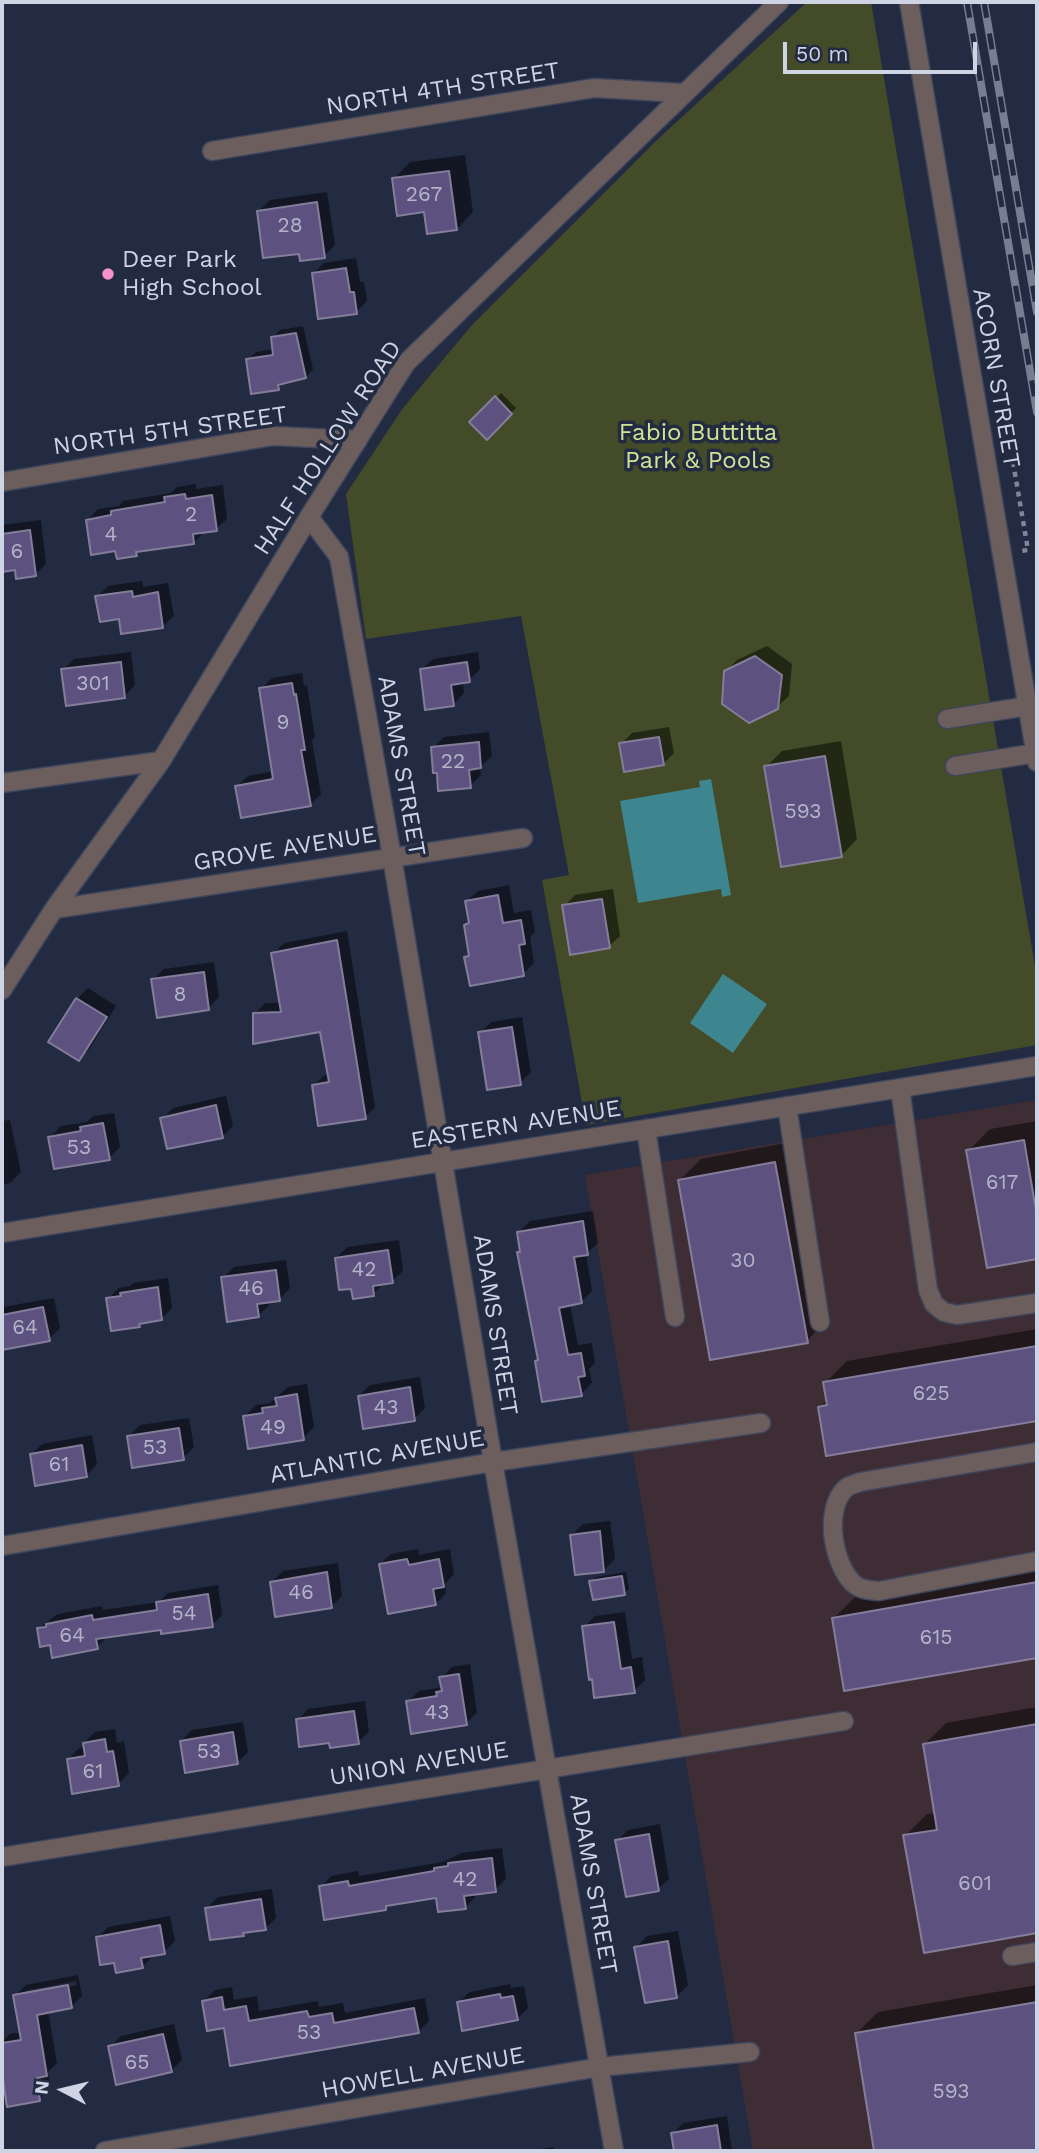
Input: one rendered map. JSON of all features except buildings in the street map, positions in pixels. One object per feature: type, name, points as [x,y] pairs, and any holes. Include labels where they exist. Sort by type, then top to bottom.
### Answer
[{"type":"street","points":[[755,2],[759,22]]},
{"type":"street","name":"HALF HOLLOW ROAD","points":[[2,990],[54,909],[162,761],[309,517],[352,439],[406,363],[779,2]]},
{"type":"street","name":"ACORN STREET","points":[[909,2],[1037,758]]},
{"type":"street","name":"NORTH 4TH STREET","points":[[212,151],[594,88],[683,93]]},
{"type":"street","name":"NORTH 5TH STREET","points":[[2,482],[273,436],[352,439]]},
{"type":"street","name":"ADAMS STREET","points":[[309,517],[339,557],[493,1462],[614,2151]]},
{"type":"street","points":[[947,719],[1028,706]]},
{"type":"street","points":[[955,766],[1037,758]]},
{"type":"street","points":[[2,783],[162,761]]},
{"type":"street","name":"GROVE AVENUE","points":[[54,909],[523,838]]},
{"type":"street","name":"EASTERN AVENUE","points":[[2,1233],[1037,1066]]},
{"type":"street","points":[[900,1088],[922,1258],[928,1290],[934,1304],[944,1312],[957,1315],[1037,1303]]},
{"type":"street","points":[[787,1106],[820,1322]]},
{"type":"street","points":[[646,1129],[675,1317]]},
{"type":"street","name":"ATLANTIC AVENUE","points":[[2,1545],[493,1462],[761,1423]]},
{"type":"street","points":[[1037,1451],[860,1482],[846,1488],[837,1502],[833,1528],[836,1553],[843,1570],[853,1583],[863,1590],[879,1591],[1037,1561]]},
{"type":"street","name":"UNION AVENUE","points":[[2,1857],[844,1721]]},
{"type":"street","points":[[1012,1956],[1037,1952]]},
{"type":"street","name":"HOWELL AVENUE","points":[[105,2151],[600,2067],[750,2052]]},
{"type":"path","points":[[1013,462],[1028,550]]},
{"type":"shaded area","points":[[711,779],[731,895],[722,897],[721,889],[638,903],[620,801],[700,787],[699,781]]},
{"type":"shaded area","points":[[723,974],[767,1004],[733,1053],[690,1023]]},
{"type":"shaded area","points":[[1037,1100],[1037,2151],[753,2151],[585,1175]]},
{"type":"green space","name":"Fabio Buttitta Park & Pools","points":[[807,2],[871,2],[1037,978],[1037,1045],[586,1125],[542,880],[569,875],[521,616],[366,639],[346,494],[403,408],[471,326],[658,139]]},
{"type":"railway","points":[[967,2],[1037,412]]},
{"type":"railway","points":[[984,2],[1037,312]]},
{"type":"place","name":"Deer Park High School","points":[[108,274]]}]
